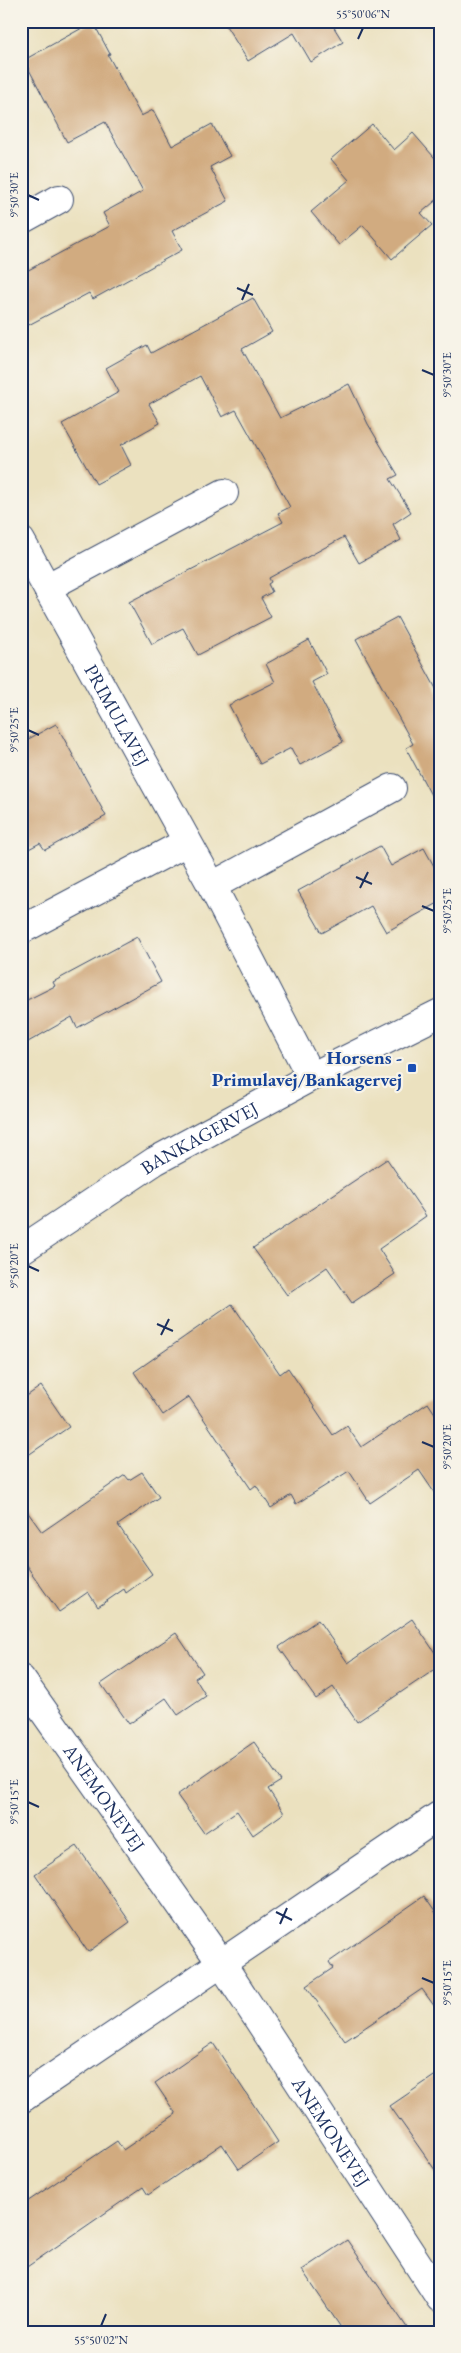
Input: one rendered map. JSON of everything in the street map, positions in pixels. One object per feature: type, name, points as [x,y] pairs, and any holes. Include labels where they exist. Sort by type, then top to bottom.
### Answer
[{"type":"street","points":[[21,220],[59,199]]},
{"type":"street","points":[[48,587],[224,493]]},
{"type":"street","name":"PRIMULAVEJ","points":[[21,541],[212,886],[311,1077]]},
{"type":"street","points":[[212,886],[392,788]]},
{"type":"street","points":[[21,930],[187,842]]},
{"type":"street","name":"BANKAGERVEJ","points":[[21,1250],[156,1161],[311,1077],[440,1013]]},
{"type":"street","name":"ANEMONEVEJ","points":[[21,1679],[222,1964],[440,2298]]},
{"type":"street","points":[[21,2099],[440,1815]]},
{"type":"building","points":[[223,21],[330,21],[343,42],[311,62],[294,33],[248,61]]},
{"type":"building","points":[[93,22],[110,54],[108,55],[141,116],[153,110],[172,146],[212,124],[230,156],[210,167],[228,201],[172,231],[182,250],[93,299],[89,293],[21,329],[21,274],[110,226],[103,213],[143,191],[105,122],[67,142],[24,60]]},
{"type":"building","points":[[372,124],[394,150],[413,133],[440,164],[440,197],[421,213],[432,225],[392,259],[363,225],[339,245],[311,212],[349,180],[331,159]]},
{"type":"building","points":[[253,298],[272,332],[242,349],[280,418],[349,384],[368,424],[398,475],[390,479],[411,512],[393,524],[401,540],[359,563],[344,537],[269,578],[271,582],[268,584],[272,592],[261,598],[271,617],[198,655],[183,628],[152,644],[129,602],[283,522],[278,513],[290,507],[236,410],[222,417],[200,376],[149,404],[160,423],[121,445],[131,465],[96,484],[62,424],[119,392],[106,368],[147,345],[151,353]]},
{"type":"building","points":[[397,617],[440,696],[440,812],[406,748],[413,744],[356,639]]},
{"type":"building","points":[[309,640],[327,674],[312,682],[343,742],[300,765],[291,748],[260,764],[229,705],[275,682],[266,664]]},
{"type":"building","points":[[56,724],[106,816],[45,850],[40,843],[21,853],[21,743]]},
{"type":"building","points":[[380,846],[391,866],[424,848],[440,877],[440,902],[386,932],[371,906],[322,933],[298,891]]},
{"type":"building","points":[[137,937],[161,982],[77,1028],[72,1017],[21,1046],[21,1003],[55,986],[53,982]]},
{"type":"building","points":[[387,1159],[426,1216],[379,1249],[395,1274],[352,1303],[327,1267],[287,1295],[253,1248]]},
{"type":"building","points":[[232,1304],[280,1374],[288,1368],[333,1435],[347,1426],[361,1447],[428,1403],[440,1421],[440,1501],[419,1470],[370,1503],[349,1471],[296,1504],[291,1495],[271,1508],[256,1485],[251,1489],[189,1397],[163,1415],[134,1372]]},
{"type":"building","points":[[41,1386],[69,1427],[21,1460],[21,1400]]},
{"type":"building","points":[[142,1472],[159,1497],[118,1525],[152,1574],[126,1593],[124,1589],[98,1607],[88,1592],[59,1612],[21,1558],[21,1503],[42,1532],[125,1475],[129,1480]]},
{"type":"building","points":[[412,1619],[440,1660],[440,1666],[357,1722],[333,1687],[316,1699],[279,1647],[318,1620],[348,1663]]},
{"type":"building","points":[[176,1633],[203,1673],[195,1678],[206,1696],[178,1715],[166,1698],[129,1724],[101,1684]]},
{"type":"building","points":[[254,1742],[281,1781],[268,1789],[284,1813],[253,1835],[237,1811],[204,1833],[177,1795]]},
{"type":"building","points":[[77,1846],[130,1922],[88,1952],[35,1874]]},
{"type":"building","points":[[424,1896],[440,1919],[440,2014],[422,1989],[345,2041],[306,1986],[333,1968],[329,1962]]},
{"type":"building","points":[[213,2043],[278,2142],[239,2169],[222,2144],[148,2195],[143,2187],[21,2271],[21,2206],[117,2141],[123,2150],[176,2114],[155,2083]]},
{"type":"building","points":[[440,2072],[440,2177],[390,2106]]},
{"type":"building","points":[[347,2240],[410,2332],[344,2332],[302,2270]]},
{"type":"place","name":"Horsens - Primulavej/Bankagervej","points":[[412,1068]]}]
